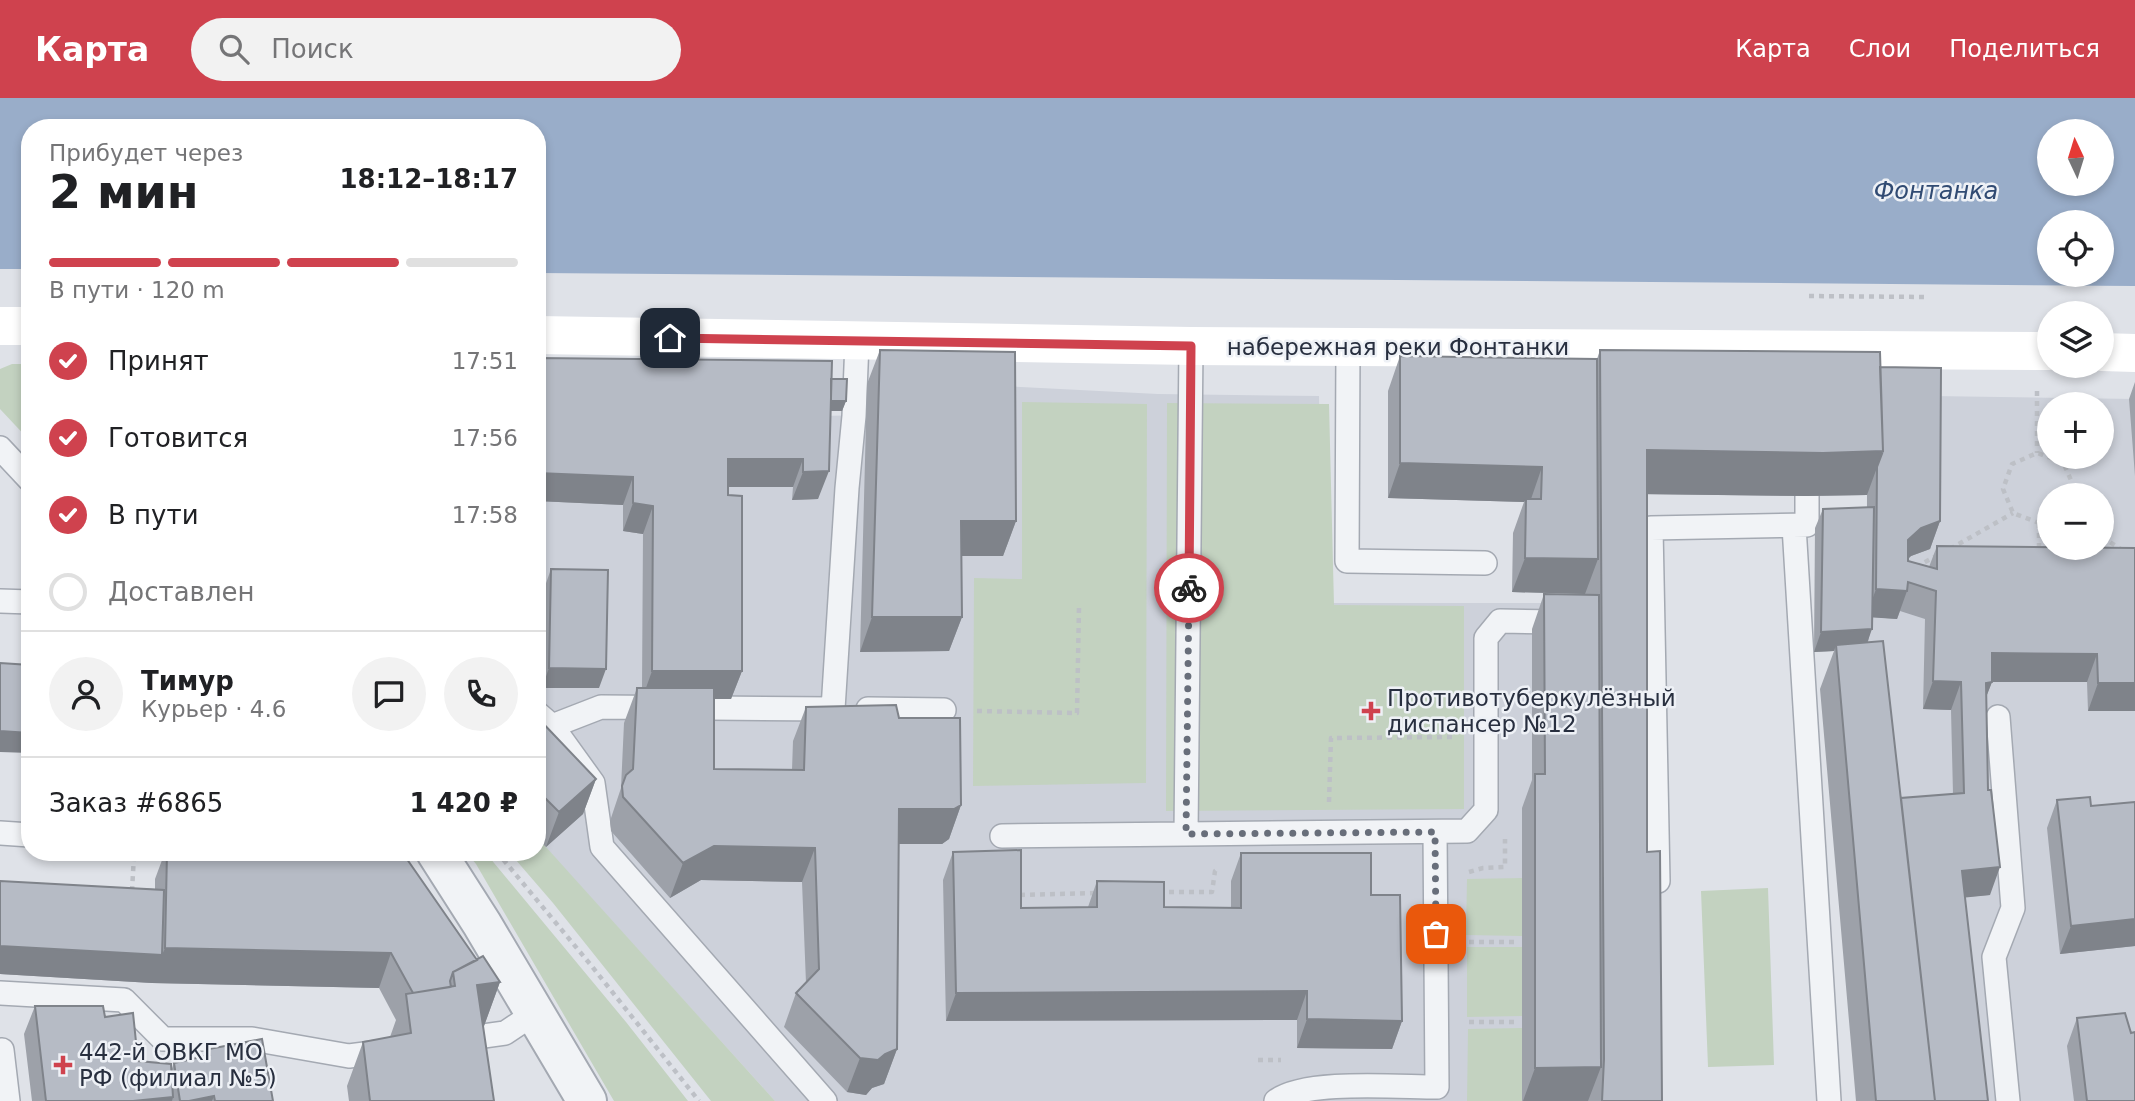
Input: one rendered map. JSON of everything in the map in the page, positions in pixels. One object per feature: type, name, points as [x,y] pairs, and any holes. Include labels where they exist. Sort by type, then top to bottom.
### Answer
[{"type":"street","points":[[0,326],[21,326]]},
{"type":"street","name":"набережная реки Фонтанки","points":[[546,335],[857,342],[1348,346],[2037,369]]},
{"type":"street","points":[[2114,352],[2135,353]]},
{"type":"street","points":[[442,861],[587,1101]]},
{"type":"lane","points":[[834,709],[857,342]]},
{"type":"lane","points":[[1186,834],[1191,346]]},
{"type":"lane","points":[[1348,346],[1347,561],[1485,563]]},
{"type":"lane","points":[[0,447],[21,470]]},
{"type":"lane","points":[[1658,905],[1651,528],[1807,526],[1807,496]]},
{"type":"lane","points":[[1794,526],[1829,1101]]},
{"type":"lane","points":[[0,601],[21,602]]},
{"type":"lane","points":[[1002,836],[1467,831],[1486,810],[1486,638],[1500,621],[1559,622]]},
{"type":"lane","points":[[546,720],[601,707],[944,710]]},
{"type":"lane","points":[[1998,717],[2013,908],[1994,957],[2008,1101]]},
{"type":"lane","points":[[546,721],[593,783],[602,847],[825,1101]]},
{"type":"lane","points":[[1276,1101],[1283,1096],[1316,1087],[1437,1094],[1435,832]]},
{"type":"lane","points":[[0,833],[21,834]]},
{"type":"lane","points":[[0,993],[124,1000],[163,1039],[252,1039],[349,1056],[391,1051]]},
{"type":"lane","points":[[462,1039],[505,1033],[535,1013]]},
{"type":"lane","points":[[2,1051],[8,1101]]},
{"type":"path","points":[[1808,296],[1924,297]]},
{"type":"path","points":[[2037,453],[2012,464],[2003,489],[2013,513],[2037,522]]},
{"type":"path","points":[[1913,569],[2013,513]]},
{"type":"path","points":[[2114,545],[2124,551]]},
{"type":"path","points":[[944,710],[1077,712],[1079,607]]},
{"type":"path","points":[[1329,832],[1331,738],[1487,737]]},
{"type":"path","points":[[132,894],[134,861]]},
{"type":"path","points":[[504,861],[699,1101]]},
{"type":"path","points":[[1157,892],[1212,892],[1215,871],[1222,867]]},
{"type":"path","points":[[1020,895],[1102,893]]},
{"type":"path","points":[[1461,942],[1517,942]]},
{"type":"path","points":[[1461,1022],[1518,1022]]},
{"type":"path","points":[[1258,1060],[1284,1060]]},
{"type":"shaded area","points":[[1002,386],[1158,394],[1319,396],[1322,603],[1585,603],[1588,1101],[775,1101],[546,848],[546,388],[821,416],[868,415],[948,556]]},
{"type":"shaded area","points":[[1864,395],[2037,398],[2037,469],[2114,469],[2114,399],[2135,399],[2135,1101],[1914,1101],[1865,649],[1867,495]]},
{"type":"green space","points":[[21,364],[21,431],[0,409],[0,369]]},
{"type":"green space","points":[[1022,402],[1147,404],[1146,783],[973,786],[974,578],[1022,579]]},
{"type":"green space","points":[[1167,403],[1329,404],[1334,605],[1464,606],[1464,809],[1166,811]]},
{"type":"green space","points":[[546,847],[775,1101],[711,1101],[517,861],[546,861]]},
{"type":"green space","points":[[474,861],[492,861],[688,1101],[614,1101]]},
{"type":"green space","points":[[1522,878],[1522,936],[1466,935],[1467,879]]},
{"type":"green space","points":[[1768,888],[1774,1065],[1708,1067],[1701,891]]},
{"type":"green space","points":[[1467,947],[1522,947],[1522,1016],[1467,1017]]},
{"type":"green space","points":[[1522,1028],[1522,1101],[1467,1101],[1468,1029]]},
{"type":"water","name":"Фонтанка","points":[[0,98],[2135,98],[2135,286],[2114,286],[2114,210],[2037,210],[2037,285],[546,273],[546,119],[21,119],[21,269],[0,269]]},
{"type":"building","points":[[880,350],[1015,352],[1016,521],[961,521],[962,617],[872,617]]},
{"type":"building","points":[[1600,350],[1880,352],[1883,451],[1823,453],[1647,450],[1647,852],[1660,851],[1662,1101],[1602,1101],[1604,1059]]},
{"type":"building","points":[[1400,356],[1597,359],[1598,559],[1525,558],[1526,499],[1541,499],[1542,467],[1400,463]]},
{"type":"building","points":[[546,358],[832,361],[829,471],[803,472],[803,459],[728,459],[728,495],[742,496],[742,671],[652,671],[653,506],[633,503],[633,477],[546,473]]},
{"type":"building","points":[[1880,367],[1941,368],[1940,521],[1921,528],[1908,540],[1908,561],[1937,569],[1937,546],[2037,547],[2037,560],[2114,560],[2114,548],[2135,548],[2135,683],[2098,683],[2097,654],[1992,653],[1992,682],[1986,683],[1988,790],[1991,790],[2000,867],[1962,871],[1988,1101],[1935,1101],[1901,798],[1964,793],[1961,682],[1933,681],[1936,591],[1908,582],[1907,591],[1876,589],[1877,467],[1883,451]]},
{"type":"building","points":[[831,379],[847,379],[846,401],[831,401]]},
{"type":"building","points":[[1874,507],[1872,629],[1821,632],[1823,509]]},
{"type":"building","points":[[551,569],[608,570],[606,669],[549,668]]},
{"type":"building","points":[[1544,594],[1599,595],[1601,1067],[1535,1068],[1535,774],[1545,774]]},
{"type":"building","points":[[1883,641],[1935,1101],[1876,1101],[1836,645]]},
{"type":"building","points":[[0,663],[21,664],[21,732],[0,731]]},
{"type":"building","points":[[637,688],[714,688],[714,769],[804,770],[806,707],[896,705],[899,718],[960,718],[961,805],[954,809],[899,809],[897,1049],[878,1060],[860,1058],[796,993],[819,969],[815,848],[714,846],[683,863],[623,797],[622,786],[626,775],[633,769]]},
{"type":"building","points":[[546,726],[596,779],[559,812],[546,799]]},
{"type":"building","points":[[2090,797],[2091,806],[2135,802],[2135,919],[2071,926],[2057,800]]},
{"type":"building","points":[[1021,850],[1021,908],[1097,907],[1097,881],[1164,882],[1164,907],[1241,908],[1241,853],[1371,853],[1371,895],[1400,895],[1402,1021],[1307,1019],[1307,991],[956,993],[953,852]]},
{"type":"building","points":[[167,861],[408,861],[477,960],[453,972],[451,987],[413,993],[391,953],[165,948]]},
{"type":"building","points":[[0,881],[164,890],[162,955],[0,946]]},
{"type":"building","points":[[483,956],[500,982],[477,985],[494,1101],[370,1101],[363,1042],[411,1033],[406,994],[455,986],[453,972]]},
{"type":"building","name":"442-й ОВКГ МО РФ (филиал №5)","points":[[35,1006],[103,1006],[105,1017],[133,1013],[138,1061],[171,1064],[173,1097],[133,1101],[46,1101]]},
{"type":"building","points":[[2125,1013],[2131,1033],[2135,1032],[2135,1101],[2087,1101],[2077,1018]]},
{"type":"building","points":[[262,1039],[273,1101],[215,1101],[214,1096],[180,1101],[174,1063],[210,1055],[209,1049]]},
{"type":"way so far","points":[[1189,588],[1186,834],[1435,832],[1436,934]]},
{"type":"place","name":"Противотуберкулёзный диспансер №12","points":[[1371,711]]},
{"type":"place","name":"442-й ОВКГ МО РФ (филиал №5)","points":[[63,1065]]},
{"type":"route","points":[[670,338],[1191,346],[1189,588]]}]
